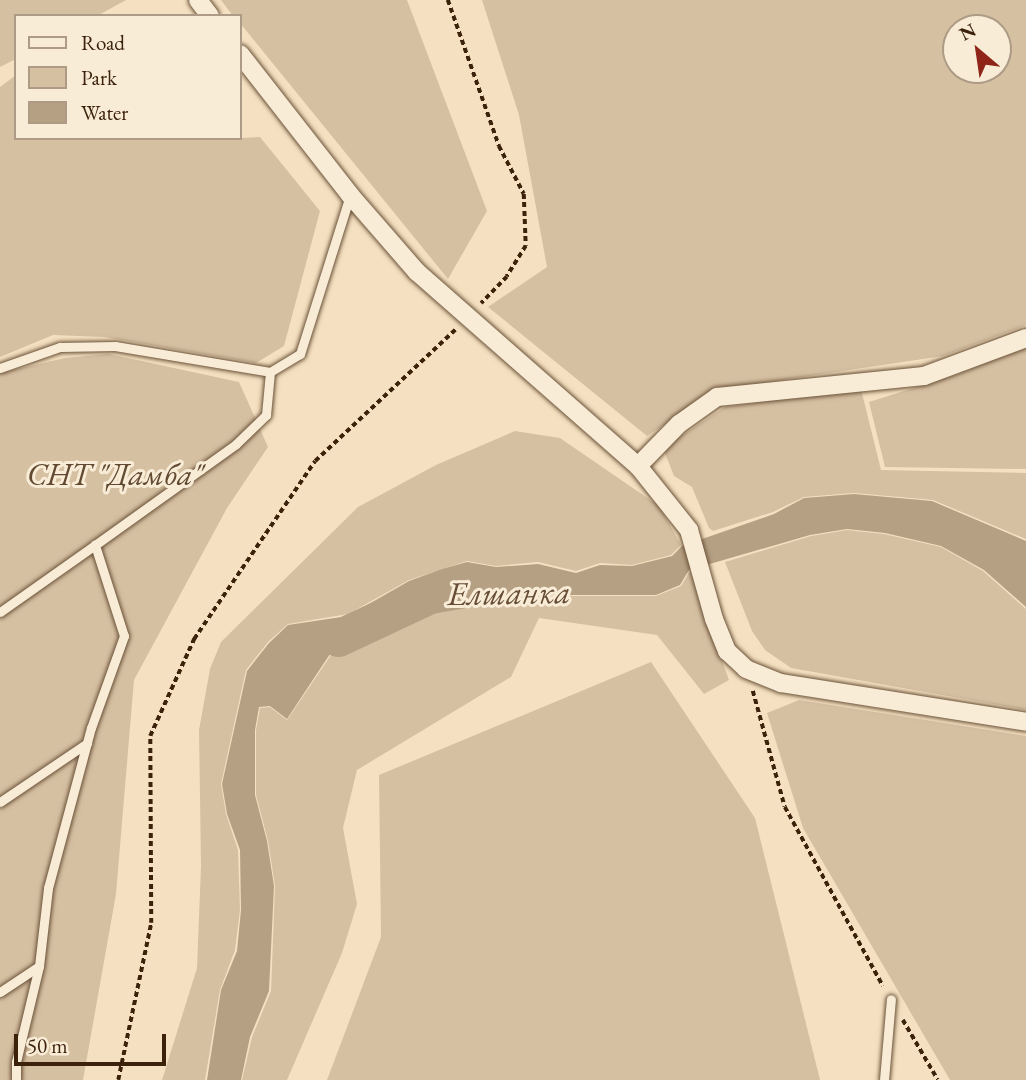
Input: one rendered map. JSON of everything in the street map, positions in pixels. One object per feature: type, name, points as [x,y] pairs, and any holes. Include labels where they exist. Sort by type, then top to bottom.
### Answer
[{"type":"street","points":[[242,57],[350,195],[417,272],[467,319],[638,466],[689,530],[704,586],[727,651],[746,669],[781,682],[1026,722]]},
{"type":"street","points":[[638,466],[680,424],[717,397],[925,376],[1026,338]]},
{"type":"lane","points":[[0,368],[60,347],[115,346],[270,372],[300,354],[350,195]]},
{"type":"lane","points":[[0,612],[236,444],[266,415],[270,372]]},
{"type":"lane","points":[[16,1080],[16,1062],[39,966],[48,888],[87,743],[124,636],[95,545]]},
{"type":"lane","points":[[0,802],[87,743]]},
{"type":"lane","points":[[0,992],[39,966]]},
{"type":"lane","points":[[884,1080],[891,999]]},
{"type":"path","points":[[118,1080],[151,923],[150,736],[194,639],[315,461],[413,366],[467,319],[507,277],[526,246],[524,194],[499,146],[448,0]]},
{"type":"path","points":[[746,669],[785,807],[804,848],[938,1080]]},
{"type":"green space","points":[[0,0],[126,0],[101,14],[14,14],[14,60],[0,67]]},
{"type":"green space","points":[[221,0],[407,0],[487,211],[448,279],[242,25],[242,14],[232,14]]},
{"type":"green space","points":[[482,0],[1026,0],[1026,325],[943,356],[716,390],[647,436],[488,307],[547,267],[519,115]]},
{"type":"green space","points":[[14,76],[14,140],[242,140],[260,137],[320,211],[284,346],[256,363],[104,337],[53,335],[0,357],[0,87]]},
{"type":"green space","points":[[1026,347],[1026,469],[885,467],[869,402],[952,376]]},
{"type":"green space","name":"СНТ \"Дамба\"","points":[[109,354],[239,382],[268,447],[227,508],[134,680],[116,894],[83,1080],[0,1080],[0,373],[65,358]]},
{"type":"green space","points":[[861,389],[881,470],[1026,473],[1026,539],[933,500],[854,493],[804,497],[773,512],[713,531],[709,528],[692,487],[674,476],[663,448],[725,407]]},
{"type":"green space","points":[[515,431],[560,438],[659,506],[681,545],[671,555],[632,565],[600,563],[576,571],[538,562],[496,566],[467,561],[409,580],[348,614],[288,624],[268,642],[246,670],[221,784],[226,814],[238,850],[240,910],[235,950],[220,990],[205,1080],[162,1080],[197,968],[201,866],[199,730],[210,669],[221,642],[358,507],[436,465]]},
{"type":"green space","points":[[847,530],[884,534],[941,547],[983,571],[1026,609],[1026,710],[791,668],[765,650],[752,631],[725,562],[811,536]]},
{"type":"green space","points":[[690,571],[729,680],[704,694],[657,635],[539,618],[511,677],[357,770],[343,828],[357,904],[342,953],[287,1080],[242,1080],[252,1037],[271,991],[275,886],[268,841],[256,795],[256,730],[260,708],[270,707],[287,720],[331,655],[392,611],[431,596],[656,596],[681,586]]},
{"type":"green space","points":[[651,662],[755,818],[820,1080],[327,1080],[381,937],[379,775]]},
{"type":"green space","points":[[799,700],[1026,736],[1026,1080],[950,1080],[803,828],[767,713]]},
{"type":"water","points":[[854,494],[932,501],[1026,541],[1026,607],[984,570],[941,546],[885,533],[847,529],[810,535],[689,570],[680,585],[656,595],[430,595],[392,610],[330,654],[287,719],[270,706],[259,707],[255,730],[255,795],[267,841],[274,886],[269,991],[250,1037],[241,1080],[207,1080],[221,990],[237,951],[241,910],[240,850],[227,814],[222,784],[247,671],[269,643],[288,625],[348,616],[409,581],[467,562],[496,567],[538,564],[576,573],[600,565],[632,566],[672,556],[682,546],[774,514],[804,498]]},
{"type":"waterway","name":"Елшанка","points":[[338,638],[430,595],[465,589]]}]
